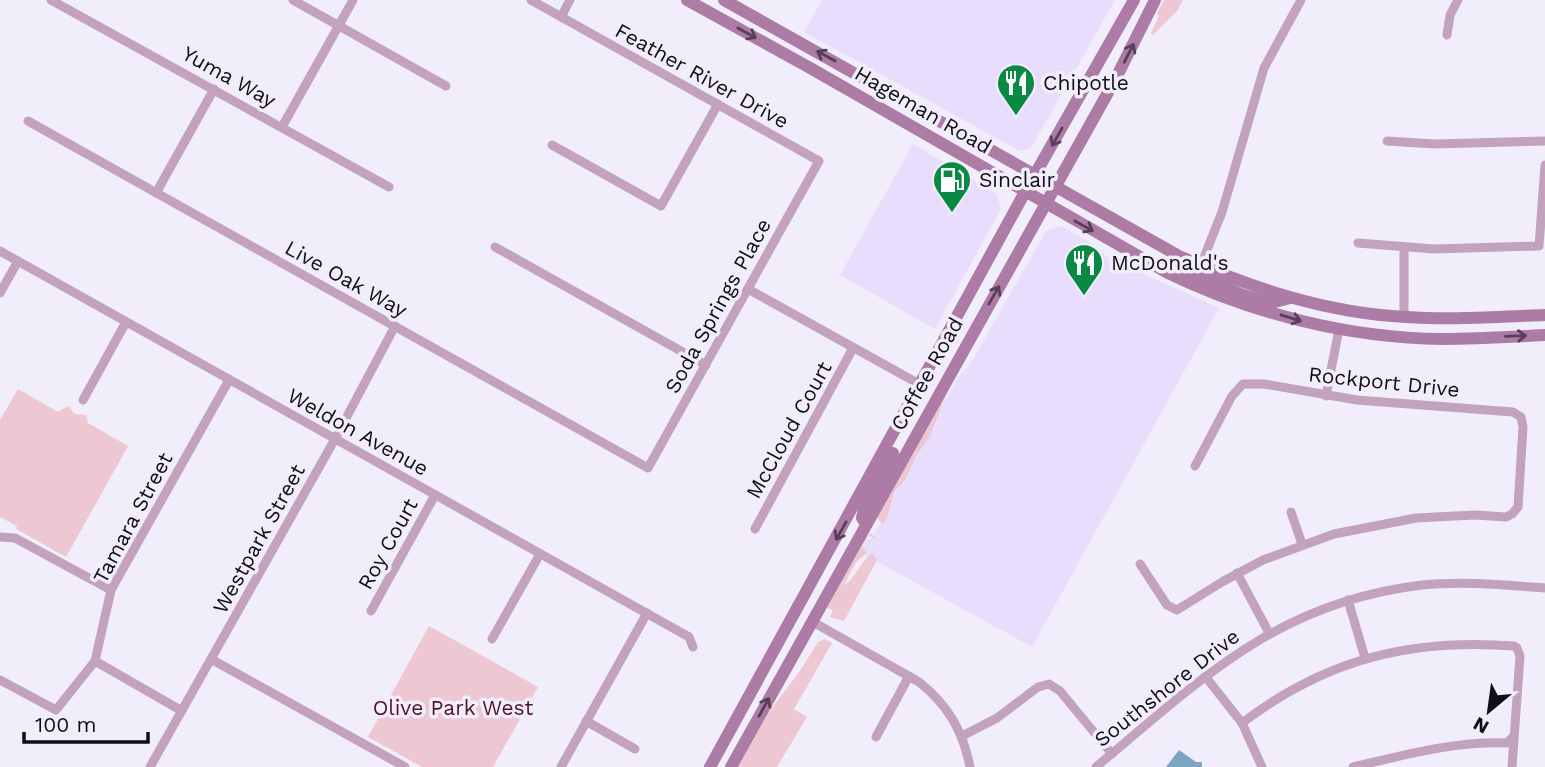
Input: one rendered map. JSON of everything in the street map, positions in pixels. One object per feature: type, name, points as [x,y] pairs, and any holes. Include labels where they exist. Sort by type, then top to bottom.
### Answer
[{"type":"main road","name":"Hageman Road","points":[[687,0],[813,69],[1168,273],[1221,296],[1302,321],[1339,329],[1442,339],[1545,335]]},
{"type":"main road","name":"Hageman Road","points":[[724,0],[1180,256],[1225,276],[1290,298],[1345,310],[1404,317],[1545,315]]},
{"type":"main road","name":"Coffee Road","points":[[710,767],[1025,191],[1133,0]]},
{"type":"main road","name":"Coffee Road","points":[[731,767],[1057,185],[1156,0]]},
{"type":"main road","points":[[813,69],[837,75],[886,101],[900,97]]},
{"type":"main road","points":[[1168,273],[1189,272],[1243,295],[1271,303],[1290,298]]},
{"type":"main road","points":[[1339,329],[1361,325],[1387,326],[1404,317]]},
{"type":"main road","points":[[866,524],[862,518],[864,509],[897,446],[894,433]]},
{"type":"street","name":"Yuma Way","points":[[51,0],[389,187]]},
{"type":"street","points":[[293,0],[446,86]]},
{"type":"street","points":[[282,127],[353,0]]},
{"type":"street","name":"Feather River Drive","points":[[531,0],[820,162]]},
{"type":"street","points":[[561,16],[570,0]]},
{"type":"street","points":[[1201,265],[1222,212],[1264,68],[1301,0]]},
{"type":"street","points":[[1447,35],[1450,15],[1458,0]]},
{"type":"street","points":[[156,193],[214,89]]},
{"type":"street","points":[[552,145],[661,206],[718,104]]},
{"type":"street","name":"Live Oak Way","points":[[28,121],[648,468]]},
{"type":"street","points":[[1387,141],[1435,144],[1545,141]]},
{"type":"street","name":"Soda Springs Place","points":[[648,468],[820,162]]},
{"type":"street","points":[[1358,243],[1404,248],[1539,246],[1545,165]]},
{"type":"street","points":[[495,247],[706,365]]},
{"type":"street","points":[[1404,248],[1404,317]]},
{"type":"street","name":"Weldon Avenue","points":[[0,251],[689,637],[694,647]]},
{"type":"street","points":[[0,293],[18,261]]},
{"type":"street","points":[[748,289],[921,385]]},
{"type":"street","points":[[83,400],[126,322]]},
{"type":"street","name":"Westpark Street","points":[[150,767],[335,439],[395,326]]},
{"type":"street","points":[[1326,396],[1339,329]]},
{"type":"street","name":"McCloud Court","points":[[755,529],[853,348]]},
{"type":"street","name":"Tamara Street","points":[[0,680],[56,710],[95,661],[111,590],[229,380]]},
{"type":"street","name":"Rockport Drive","points":[[1195,466],[1232,396],[1243,384],[1264,384],[1326,396],[1391,404],[1513,412],[1521,417],[1523,427],[1518,507],[1512,514],[1506,517],[1441,516],[1391,521],[1302,544]]},
{"type":"street","name":"Roy Court","points":[[371,611],[435,495]]},
{"type":"street","points":[[1140,564],[1167,605],[1177,610],[1237,573],[1302,544],[1291,512]]},
{"type":"street","points":[[0,537],[15,538],[111,590]]},
{"type":"street","points":[[492,639],[540,554]]},
{"type":"street","points":[[1237,573],[1269,633]]},
{"type":"street","name":"Southshore Drive","points":[[1096,767],[1205,676],[1244,648],[1312,613],[1348,600],[1394,589],[1452,583],[1545,588]]},
{"type":"street","points":[[1348,600],[1365,658]]},
{"type":"street","points":[[561,767],[646,613]]},
{"type":"street","points":[[813,622],[909,676],[932,692],[942,702],[962,736],[970,767]]},
{"type":"street","points":[[1242,723],[1302,683],[1365,658],[1405,649],[1460,643],[1514,646],[1520,656],[1512,767]]},
{"type":"street","points":[[211,659],[405,767]]},
{"type":"street","points":[[95,661],[182,710]]},
{"type":"street","points":[[876,737],[909,676]]},
{"type":"street","points":[[1205,676],[1242,723],[1262,767]]},
{"type":"street","points":[[962,736],[997,718],[1038,687],[1049,684],[1060,691],[1112,754]]},
{"type":"street","points":[[586,721],[635,749]]},
{"type":"street","points":[[1353,767],[1385,763],[1449,745],[1472,742],[1507,743],[1515,735]]},
{"type":"shaded area","points":[[822,0],[1115,0],[1031,148],[1020,151],[804,32]]},
{"type":"shaded area","points":[[913,144],[997,194],[1001,209],[935,329],[840,275]]},
{"type":"shaded area","points":[[1062,226],[1109,258],[1219,308],[1032,647],[860,552],[867,540],[872,538],[882,520],[881,515],[958,378],[972,361],[1046,231]]},
{"type":"green space","points":[[1164,0],[1183,0],[1177,11],[1153,35],[1151,33],[1159,16],[1157,13]]},
{"type":"green space","points":[[18,389],[58,412],[68,406],[75,414],[86,415],[88,423],[128,446],[66,557],[0,517],[0,420]]},
{"type":"green space","points":[[947,393],[930,436],[916,456],[906,478],[894,492],[883,524],[878,515]]},
{"type":"green space","points":[[871,534],[876,538],[868,536],[862,547],[867,553],[856,562],[844,585],[872,553],[877,560],[844,621],[830,617],[833,610],[827,608],[867,536]]},
{"type":"green space","name":"Olive Park West","points":[[429,626],[538,687],[493,767],[422,767],[368,737]]},
{"type":"green space","points":[[825,639],[832,643],[794,709],[807,717],[777,767],[738,767],[768,713],[818,642]]},
{"type":"water","points":[[1179,750],[1196,762],[1202,762],[1202,767],[1166,767]]},
{"type":"place","name":"Chipotle","points":[[1016,117]]},
{"type":"place","name":"Sinclair","points":[[952,214]]},
{"type":"place","name":"McDonald's","points":[[1084,297]]}]
